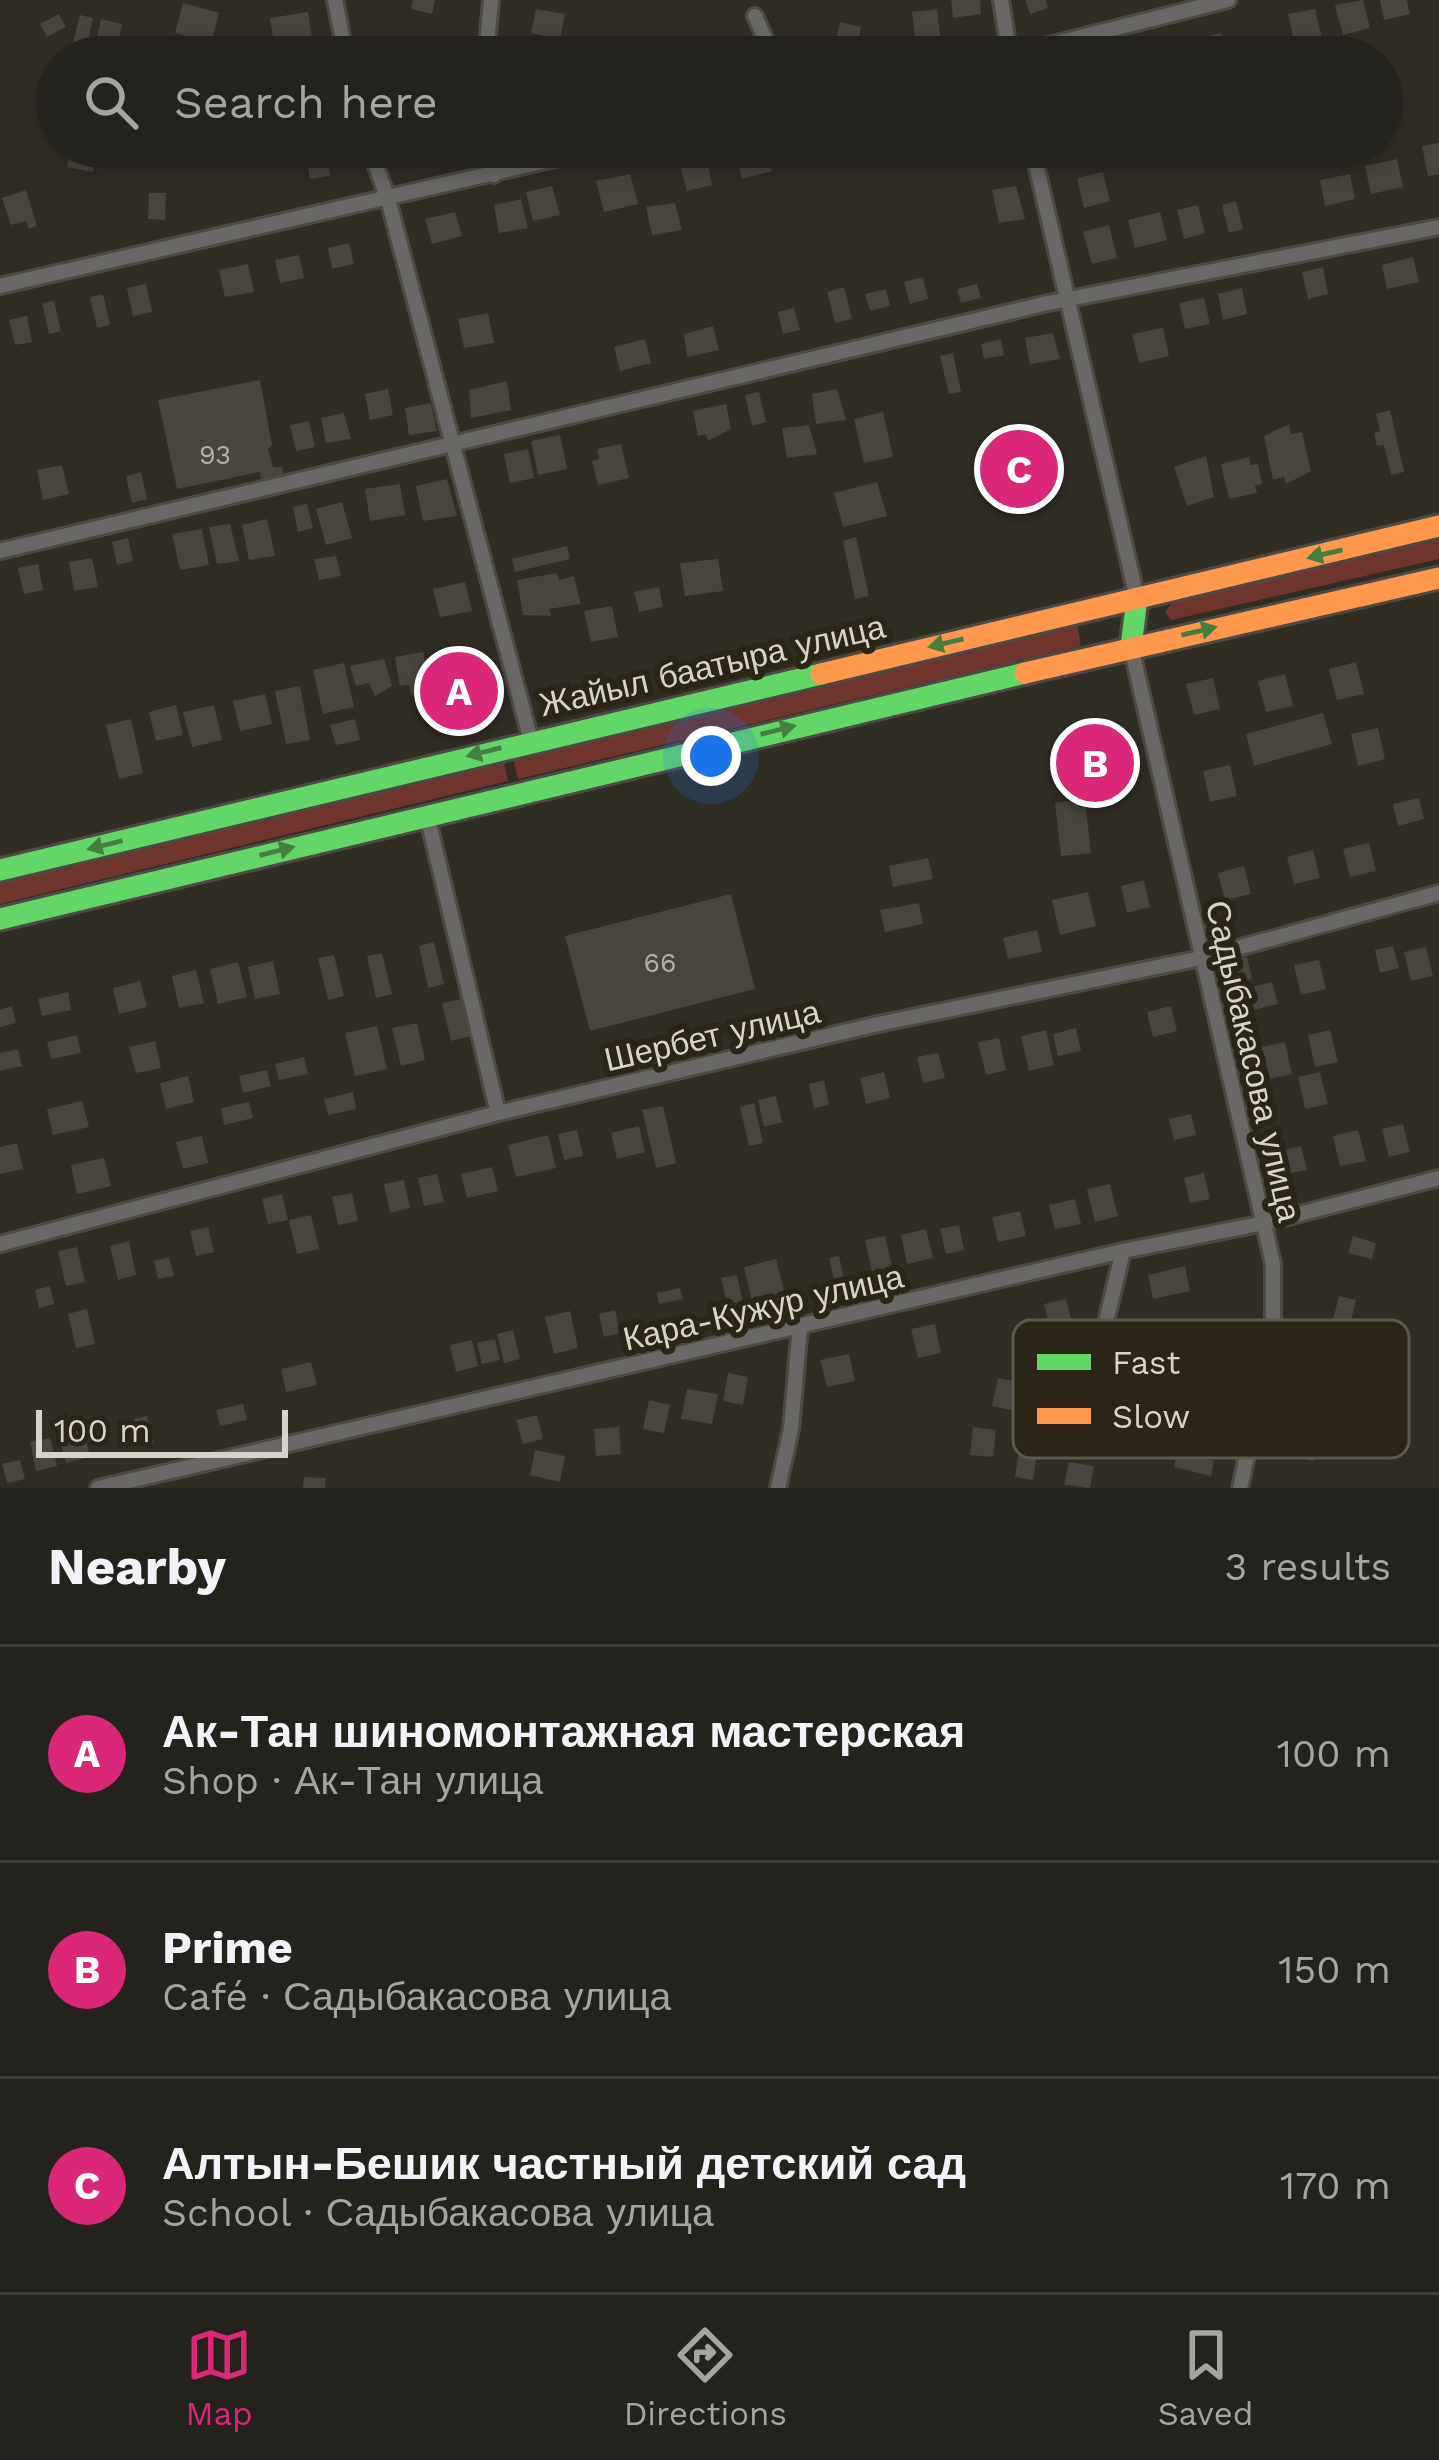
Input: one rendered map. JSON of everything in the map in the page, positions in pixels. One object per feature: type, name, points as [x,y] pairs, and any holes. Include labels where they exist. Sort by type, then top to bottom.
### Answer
[{"type":"main road","name":"Жайыл баатыра улица","points":[[0,870],[1439,526]]},
{"type":"main road","points":[[0,919],[1131,647],[1439,578]]},
{"type":"main road","points":[[1131,647],[1137,598]]},
{"type":"street","points":[[335,0],[342,36]]},
{"type":"street","points":[[488,36],[491,0]]},
{"type":"street","points":[[1001,0],[1005,36]]},
{"type":"street","points":[[1086,36],[1228,0]]},
{"type":"street","points":[[755,16],[764,36]]},
{"type":"street","points":[[377,168],[531,741]]},
{"type":"street","points":[[493,168],[494,175]]},
{"type":"street","points":[[0,286],[522,168]]},
{"type":"street","points":[[1037,168],[1137,598]]},
{"type":"street","points":[[0,551],[1069,301],[1439,227]]},
{"type":"street","name":"Садыбакасова улица","points":[[1131,647],[1264,1223],[1275,1281],[1274,1320]]},
{"type":"street","points":[[428,815],[498,1113]]},
{"type":"street","name":"Шербет улица","points":[[0,1244],[498,1113],[878,1024],[1201,958],[1439,893]]},
{"type":"street","name":"Кара-Кужур улица","points":[[98,1488],[1123,1251],[1264,1223],[1439,1178]]},
{"type":"street","points":[[1106,1320],[1123,1251]]},
{"type":"street","points":[[778,1488],[791,1430],[800,1326]]},
{"type":"street","name":"Садыбакасова улица","points":[[1240,1488],[1246,1458]]},
{"type":"shaded area","points":[[1439,538],[1439,559],[1171,620],[1165,612],[1173,602]]},
{"type":"shaded area","points":[[1077,624],[1081,646],[518,779],[513,758]]},
{"type":"shaded area","points":[[504,762],[508,781],[0,904],[0,881]]},
{"type":"building","points":[[413,0],[435,0],[432,14],[411,9]]},
{"type":"building","points":[[951,0],[980,0],[981,14],[953,18]]},
{"type":"building","points":[[1025,0],[1046,0],[1048,8],[1030,14]]},
{"type":"building","points":[[1363,0],[1370,28],[1343,35],[1335,5]]},
{"type":"building","points":[[1380,0],[1407,0],[1410,14],[1384,20]]},
{"type":"building","points":[[183,3],[219,13],[213,36],[175,33]]},
{"type":"building","points":[[536,9],[565,14],[561,36],[531,33]]},
{"type":"building","points":[[937,9],[940,36],[915,36],[912,12]]},
{"type":"building","points":[[1315,9],[1321,36],[1293,36],[1288,14]]},
{"type":"building","points":[[308,12],[312,36],[273,36],[270,18]]},
{"type":"building","points":[[59,14],[66,27],[46,36],[40,24]]},
{"type":"building","points":[[80,15],[93,18],[89,36],[75,36]]},
{"type":"building","points":[[101,19],[122,24],[119,36],[97,36]]},
{"type":"building","points":[[840,22],[861,27],[859,36],[837,36]]},
{"type":"building","points":[[1439,143],[1439,174],[1428,176],[1422,146]]},
{"type":"building","points":[[308,168],[329,168],[330,176],[310,179]]},
{"type":"building","points":[[681,168],[708,168],[712,185],[687,191]]},
{"type":"building","points":[[739,168],[772,171],[742,179]]},
{"type":"building","points":[[1365,168],[1399,168],[1403,187],[1371,194]]},
{"type":"building","points":[[1103,172],[1110,201],[1084,208],[1077,178]]},
{"type":"building","points":[[630,174],[638,204],[604,212],[596,181]]},
{"type":"building","points":[[1350,174],[1355,199],[1325,206],[1320,180]]},
{"type":"building","points":[[552,186],[560,215],[533,221],[526,192]]},
{"type":"building","points":[[1016,186],[1025,219],[999,223],[992,190]]},
{"type":"building","points":[[26,190],[37,226],[29,229],[26,221],[11,225],[2,198]]},
{"type":"building","points":[[149,193],[166,193],[165,220],[148,219]]},
{"type":"building","points":[[521,199],[528,228],[499,233],[494,205]]},
{"type":"building","points":[[1236,201],[1243,229],[1229,233],[1222,205]]},
{"type":"building","points":[[675,203],[682,230],[652,235],[646,207]]},
{"type":"building","points":[[1198,205],[1205,233],[1184,239],[1177,210]]},
{"type":"building","points":[[455,212],[462,236],[432,244],[425,219]]},
{"type":"building","points":[[1160,212],[1167,240],[1135,248],[1128,220]]},
{"type":"building","points":[[1109,225],[1117,258],[1092,264],[1083,232]]},
{"type":"building","points":[[349,243],[354,264],[332,269],[328,248]]},
{"type":"building","points":[[299,255],[304,278],[280,283],[275,260]]},
{"type":"building","points":[[1413,257],[1419,282],[1387,289],[1382,265]]},
{"type":"building","points":[[248,264],[254,292],[225,297],[219,270]]},
{"type":"building","points":[[1323,267],[1328,294],[1308,299],[1302,272]]},
{"type":"building","points":[[923,277],[928,299],[910,304],[904,282]]},
{"type":"building","points":[[146,284],[152,312],[133,316],[127,288]]},
{"type":"building","points":[[977,284],[981,298],[961,303],[957,289]]},
{"type":"building","points":[[844,287],[852,319],[835,323],[827,292]]},
{"type":"building","points":[[1242,288],[1247,314],[1223,320],[1218,294]]},
{"type":"building","points":[[886,289],[890,306],[870,311],[865,294]]},
{"type":"building","points":[[103,294],[110,325],[97,328],[90,297]]},
{"type":"building","points":[[1204,298],[1210,324],[1185,329],[1179,303]]},
{"type":"building","points":[[54,301],[61,331],[49,334],[42,303]]},
{"type":"building","points":[[794,308],[800,330],[783,334],[778,312]]},
{"type":"building","points":[[488,313],[494,343],[464,348],[458,319]]},
{"type":"building","points":[[27,316],[32,342],[15,345],[9,320]]},
{"type":"building","points":[[713,326],[719,350],[687,357],[684,334]]},
{"type":"building","points":[[1163,328],[1169,356],[1139,363],[1132,334]]},
{"type":"building","points":[[1053,333],[1060,359],[1030,364],[1025,338]]},
{"type":"building","points":[[645,339],[651,363],[620,371],[614,347]]},
{"type":"building","points":[[1001,339],[1004,355],[984,359],[981,344]]},
{"type":"building","points":[[953,353],[961,392],[949,394],[940,356]]},
{"type":"building","points":[[260,380],[272,445],[268,449],[273,467],[282,467],[285,479],[262,485],[260,472],[177,489],[158,400]]},
{"type":"building","points":[[507,381],[511,410],[471,418],[469,390]]},
{"type":"building","points":[[388,389],[393,415],[370,420],[365,394]]},
{"type":"building","points":[[837,389],[846,420],[816,424],[812,394]]},
{"type":"building","points":[[759,392],[766,422],[752,426],[745,395]]},
{"type":"building","points":[[431,403],[437,431],[409,435],[405,408]]},
{"type":"building","points":[[726,404],[731,429],[708,441],[706,434],[698,436],[693,411]]},
{"type":"building","points":[[1390,410],[1404,472],[1391,475],[1384,445],[1377,446],[1374,433],[1380,431],[1376,414]]},
{"type":"building","points":[[883,412],[893,457],[864,463],[854,419]]},
{"type":"building","points":[[344,413],[351,439],[326,443],[321,418]]},
{"type":"building","points":[[309,421],[315,447],[296,451],[290,425]]},
{"type":"building","points":[[1289,424],[1291,434],[1302,432],[1311,471],[1286,484],[1284,477],[1273,480],[1264,436]]},
{"type":"building","points":[[809,425],[817,454],[787,458],[782,428]]},
{"type":"building","points":[[560,435],[567,469],[538,475],[531,441]]},
{"type":"building","points":[[621,444],[629,478],[598,485],[592,461],[599,459],[597,449]]},
{"type":"building","points":[[528,449],[534,478],[510,483],[504,454]]},
{"type":"building","points":[[1206,456],[1214,497],[1187,506],[1174,467]]},
{"type":"building","points":[[1249,457],[1251,465],[1258,464],[1262,484],[1255,486],[1257,493],[1229,499],[1221,464]]},
{"type":"building","points":[[62,465],[69,494],[43,500],[37,470]]},
{"type":"building","points":[[141,472],[147,499],[132,503],[126,476]]},
{"type":"building","points":[[447,479],[457,516],[423,521],[416,486]]},
{"type":"building","points":[[877,482],[887,516],[843,527],[834,493]]},
{"type":"building","points":[[400,484],[405,515],[370,521],[365,489]]},
{"type":"building","points":[[342,502],[352,538],[326,545],[316,509]]},
{"type":"building","points":[[307,504],[313,528],[298,532],[293,507]]},
{"type":"building","points":[[267,519],[275,556],[249,560],[242,525]]},
{"type":"building","points":[[230,524],[239,561],[217,564],[209,527]]},
{"type":"building","points":[[202,529],[209,565],[180,570],[172,534]]},
{"type":"building","points":[[856,537],[869,596],[855,599],[843,541]]},
{"type":"building","points":[[128,538],[133,561],[117,565],[112,542]]},
{"type":"building","points":[[567,546],[570,559],[515,572],[512,559]]},
{"type":"building","points":[[336,556],[341,576],[319,580],[314,559]]},
{"type":"building","points":[[92,558],[98,587],[74,591],[69,562]]},
{"type":"building","points":[[718,559],[723,591],[685,596],[680,563]]},
{"type":"building","points":[[38,564],[43,590],[24,594],[18,568]]},
{"type":"building","points":[[557,573],[559,580],[574,576],[581,604],[549,609],[551,616],[523,615],[517,580]]},
{"type":"building","points":[[465,582],[472,611],[440,617],[433,589]]},
{"type":"building","points":[[659,587],[663,607],[639,612],[634,592]]},
{"type":"building","points":[[612,606],[618,637],[591,642],[584,611]]},
{"type":"building","points":[[423,652],[431,691],[411,695],[409,685],[400,686],[395,657]]},
{"type":"building","points":[[384,659],[392,686],[375,696],[369,683],[356,686],[350,666]]},
{"type":"building","points":[[1356,662],[1364,694],[1337,700],[1329,669]]},
{"type":"building","points":[[344,663],[354,707],[323,714],[313,670]]},
{"type":"building","points":[[467,669],[474,693],[489,689],[493,701],[451,713],[441,676]]},
{"type":"building","points":[[1285,674],[1293,706],[1266,712],[1258,681]]},
{"type":"building","points":[[1213,678],[1220,709],[1194,715],[1186,684]]},
{"type":"building","points":[[300,686],[310,740],[286,744],[275,691]]},
{"type":"building","points":[[265,694],[272,724],[240,731],[233,701]]},
{"type":"building","points":[[176,705],[183,735],[156,741],[149,712]]},
{"type":"building","points":[[214,705],[222,740],[192,747],[183,712]]},
{"type":"building","points":[[1323,713],[1332,744],[1254,766],[1246,734]]},
{"type":"building","points":[[131,719],[143,773],[119,779],[106,725]]},
{"type":"building","points":[[355,719],[360,740],[336,745],[330,725]]},
{"type":"building","points":[[1378,728],[1385,759],[1358,766],[1351,734]]},
{"type":"building","points":[[1112,748],[1117,770],[1078,777],[1074,756]]},
{"type":"building","points":[[1230,765],[1237,796],[1210,802],[1203,771]]},
{"type":"building","points":[[1419,798],[1424,819],[1398,826],[1393,804]]},
{"type":"building","points":[[1085,799],[1091,853],[1061,856],[1055,803]]},
{"type":"building","points":[[1369,843],[1376,871],[1350,877],[1343,849]]},
{"type":"building","points":[[1313,850],[1320,878],[1294,884],[1287,857]]},
{"type":"building","points":[[928,858],[933,879],[893,887],[889,866]]},
{"type":"building","points":[[1244,866],[1251,894],[1225,900],[1218,873]]},
{"type":"building","points":[[1144,880],[1150,907],[1127,913],[1121,886]]},
{"type":"building","points":[[1088,892],[1096,926],[1060,935],[1052,900]]},
{"type":"building","points":[[731,894],[755,989],[590,1031],[565,936]]},
{"type":"building","points":[[919,903],[923,924],[885,932],[880,910]]},
{"type":"building","points":[[1037,930],[1042,952],[1008,959],[1003,938]]},
{"type":"building","points":[[434,942],[444,984],[428,988],[419,946]]},
{"type":"building","points":[[1393,946],[1399,968],[1380,973],[1375,950]]},
{"type":"building","points":[[1426,947],[1433,976],[1411,981],[1404,952]]},
{"type":"building","points":[[382,953],[392,994],[376,998],[367,956]]},
{"type":"building","points":[[334,955],[344,996],[328,1000],[318,958]]},
{"type":"building","points":[[1247,957],[1252,979],[1228,984],[1223,962]]},
{"type":"building","points":[[1319,960],[1326,989],[1301,995],[1294,965]]},
{"type":"building","points":[[273,961],[280,994],[255,999],[248,967]]},
{"type":"building","points":[[238,962],[247,997],[218,1004],[210,969]]},
{"type":"building","points":[[196,970],[204,1003],[179,1008],[172,976]]},
{"type":"building","points":[[140,981],[147,1007],[119,1014],[113,988]]},
{"type":"building","points":[[1272,982],[1278,1004],[1253,1010],[1248,988]]},
{"type":"building","points":[[68,992],[71,1010],[42,1016],[38,999]]},
{"type":"building","points":[[467,998],[475,1035],[451,1041],[442,1003]]},
{"type":"building","points":[[12,1006],[16,1023],[0,1027],[0,1010]]},
{"type":"building","points":[[1171,1006],[1177,1031],[1153,1037],[1147,1012]]},
{"type":"building","points":[[417,1023],[425,1060],[401,1066],[392,1028]]},
{"type":"building","points":[[377,1026],[387,1069],[355,1076],[345,1033]]},
{"type":"building","points":[[1076,1028],[1081,1051],[1058,1056],[1053,1034]]},
{"type":"building","points":[[1046,1030],[1054,1065],[1029,1071],[1021,1036]]},
{"type":"building","points":[[1330,1030],[1338,1062],[1315,1067],[1308,1035]]},
{"type":"building","points":[[77,1035],[81,1053],[51,1059],[47,1042]]},
{"type":"building","points":[[999,1038],[1006,1070],[986,1075],[978,1042]]},
{"type":"building","points":[[155,1041],[161,1068],[136,1073],[129,1047]]},
{"type":"building","points":[[1285,1042],[1292,1074],[1270,1079],[1262,1047]]},
{"type":"building","points":[[18,1049],[22,1066],[0,1071],[0,1053]]},
{"type":"building","points":[[938,1053],[945,1078],[923,1083],[917,1057]]},
{"type":"building","points":[[304,1057],[308,1074],[279,1080],[275,1064]]},
{"type":"building","points":[[267,1070],[271,1086],[243,1093],[239,1076]]},
{"type":"building","points":[[884,1072],[890,1098],[866,1104],[860,1078]]},
{"type":"building","points":[[1320,1072],[1328,1104],[1305,1109],[1298,1077]]},
{"type":"building","points":[[188,1076],[194,1102],[166,1109],[160,1083]]},
{"type":"building","points":[[824,1080],[829,1105],[814,1108],[809,1084]]},
{"type":"building","points":[[353,1092],[356,1109],[328,1115],[324,1099]]},
{"type":"building","points":[[776,1096],[782,1122],[764,1127],[758,1100]]},
{"type":"building","points":[[82,1101],[89,1127],[53,1135],[47,1109]]},
{"type":"building","points":[[249,1102],[253,1118],[224,1125],[221,1108]]},
{"type":"building","points":[[754,1103],[763,1143],[749,1146],[740,1107]]},
{"type":"building","points":[[663,1106],[676,1163],[656,1168],[642,1110]]},
{"type":"building","points":[[1191,1114],[1196,1135],[1174,1140],[1169,1119]]},
{"type":"building","points":[[1403,1124],[1410,1152],[1389,1157],[1382,1129]]},
{"type":"building","points":[[639,1126],[645,1152],[617,1159],[611,1133]]},
{"type":"building","points":[[577,1130],[583,1156],[564,1160],[558,1134]]},
{"type":"building","points":[[1358,1130],[1366,1161],[1340,1166],[1333,1136]]},
{"type":"building","points":[[548,1135],[556,1168],[516,1177],[508,1145]]},
{"type":"building","points":[[202,1136],[208,1163],[183,1169],[176,1142]]},
{"type":"building","points":[[17,1143],[23,1169],[0,1174],[0,1147]]},
{"type":"building","points":[[1301,1146],[1307,1170],[1285,1174],[1279,1151]]},
{"type":"building","points":[[104,1158],[111,1186],[77,1194],[71,1165]]},
{"type":"building","points":[[492,1167],[498,1191],[467,1198],[461,1174]]},
{"type":"building","points":[[1204,1173],[1210,1199],[1190,1203],[1184,1178]]},
{"type":"building","points":[[437,1174],[444,1202],[424,1206],[418,1178]]},
{"type":"building","points":[[404,1180],[410,1208],[390,1213],[384,1184]]},
{"type":"building","points":[[1110,1184],[1118,1216],[1095,1222],[1087,1189]]},
{"type":"building","points":[[352,1193],[358,1221],[338,1225],[332,1197]]},
{"type":"building","points":[[282,1194],[288,1220],[268,1224],[262,1199]]},
{"type":"building","points":[[1075,1199],[1081,1224],[1055,1229],[1049,1205]]},
{"type":"building","points":[[1020,1211],[1026,1236],[998,1242],[992,1217]]},
{"type":"building","points":[[311,1215],[319,1249],[297,1254],[289,1220]]},
{"type":"building","points":[[959,1225],[964,1250],[946,1254],[940,1229]]},
{"type":"building","points":[[208,1227],[214,1252],[196,1256],[190,1231]]},
{"type":"building","points":[[926,1229],[933,1258],[907,1264],[901,1235]]},
{"type":"building","points":[[885,1236],[892,1267],[872,1272],[865,1240]]},
{"type":"building","points":[[1353,1236],[1376,1243],[1372,1259],[1348,1253]]},
{"type":"building","points":[[129,1241],[136,1275],[118,1280],[110,1246]]},
{"type":"building","points":[[77,1247],[85,1282],[66,1286],[58,1251]]},
{"type":"building","points":[[839,1256],[845,1282],[835,1284],[829,1258]]},
{"type":"building","points":[[169,1257],[174,1276],[158,1279],[154,1261]]},
{"type":"building","points":[[776,1259],[786,1298],[753,1306],[744,1267]]},
{"type":"building","points":[[1185,1266],[1190,1291],[1153,1299],[1148,1275]]},
{"type":"building","points":[[737,1275],[743,1303],[728,1306],[721,1278]]},
{"type":"building","points":[[50,1286],[54,1304],[39,1308],[35,1290]]},
{"type":"building","points":[[680,1288],[683,1299],[659,1304],[657,1293]]},
{"type":"building","points":[[1339,1296],[1356,1300],[1351,1320],[1333,1320]]},
{"type":"building","points":[[1066,1299],[1071,1319],[1048,1320],[1044,1304]]},
{"type":"building","points":[[87,1309],[95,1344],[76,1348],[68,1314]]},
{"type":"building","points":[[615,1310],[620,1333],[604,1337],[599,1314]]},
{"type":"building","points":[[570,1311],[578,1348],[554,1354],[545,1317]]},
{"type":"building","points":[[935,1324],[941,1353],[918,1358],[911,1329]]},
{"type":"building","points":[[513,1330],[520,1359],[504,1363],[497,1334]]},
{"type":"building","points":[[495,1339],[500,1360],[482,1364],[477,1343]]},
{"type":"building","points":[[472,1340],[478,1366],[456,1372],[450,1345]]},
{"type":"building","points":[[849,1354],[855,1381],[827,1387],[820,1360]]},
{"type":"building","points":[[311,1362],[317,1385],[286,1392],[281,1369]]},
{"type":"building","points":[[728,1373],[748,1377],[743,1405],[723,1401]]},
{"type":"building","points":[[998,1378],[1013,1381],[1013,1411],[992,1406]]},
{"type":"building","points":[[687,1389],[718,1394],[712,1424],[681,1419]]},
{"type":"building","points":[[649,1400],[670,1405],[664,1433],[643,1429]]},
{"type":"building","points":[[243,1404],[247,1420],[220,1426],[216,1410]]},
{"type":"building","points":[[537,1415],[543,1439],[523,1444],[516,1420]]},
{"type":"building","points":[[147,1416],[154,1444],[140,1447],[134,1419]]},
{"type":"building","points":[[619,1427],[621,1454],[596,1456],[594,1429]]},
{"type":"building","points":[[973,1427],[996,1430],[993,1457],[970,1455]]},
{"type":"building","points":[[84,1430],[90,1457],[66,1463],[59,1435]]},
{"type":"building","points":[[50,1438],[57,1466],[36,1471],[30,1442]]},
{"type":"building","points":[[535,1450],[565,1456],[560,1482],[530,1475]]},
{"type":"building","points":[[1018,1458],[1036,1458],[1033,1480],[1015,1477]]},
{"type":"building","points":[[1176,1458],[1214,1461],[1211,1476],[1174,1467]]},
{"type":"building","points":[[20,1460],[25,1479],[7,1483],[2,1464]]},
{"type":"building","points":[[1069,1462],[1094,1466],[1090,1488],[1064,1485]]},
{"type":"building","points":[[304,1477],[326,1478],[325,1488],[303,1488]]},
{"type":"traffic: fast","points":[[1131,647],[1137,598]]},
{"type":"traffic: fast","points":[[0,919],[1025,673]]},
{"type":"traffic: fast","points":[[0,870],[821,674]]},
{"type":"traffic: slow","points":[[821,674],[1439,526]]},
{"type":"traffic: slow","points":[[1025,673],[1439,578]]},
{"type":"place","name":"Алтын-Бешик частный детский сад","points":[[1019,469]]},
{"type":"place","name":"Ак-Тан шиномонтажная мастерская","points":[[459,691]]},
{"type":"place","name":"Prime","points":[[1095,763]]}]
